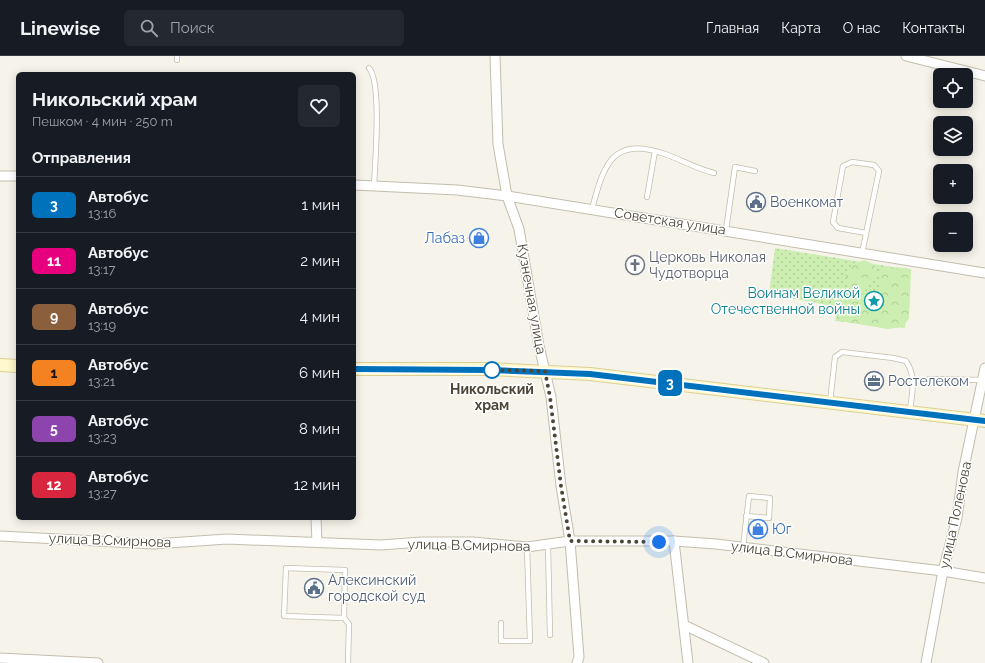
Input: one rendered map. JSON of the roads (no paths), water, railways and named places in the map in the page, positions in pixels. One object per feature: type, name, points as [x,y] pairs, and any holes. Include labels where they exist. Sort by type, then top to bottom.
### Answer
[{"type":"main road","points":[[0,366],[16,366]]},
{"type":"main road","points":[[356,369],[545,371],[590,374],[980,421]]},
{"type":"street","name":"Кузнечная улица","points":[[495,56],[498,144],[507,196],[519,229],[539,346],[550,397],[561,486],[570,541],[579,657],[577,663]]},
{"type":"street","points":[[906,56],[985,76]]},
{"type":"street","points":[[0,176],[16,176]]},
{"type":"street","name":"Советская улица","points":[[356,185],[457,190],[507,196],[726,230],[985,273]]},
{"type":"street","name":"улица Поленова","points":[[926,663],[943,571],[957,518],[963,472],[980,421],[984,373]]},
{"type":"street","points":[[316,520],[317,542]]},
{"type":"street","name":"улица В.Смирнова","points":[[0,536],[154,544],[227,539],[381,545],[421,542],[473,542],[527,548],[570,541],[674,542],[743,547],[943,571],[985,578]]},
{"type":"street","points":[[674,542],[688,663]]},
{"type":"street","points":[[684,625],[764,663]]},
{"type":"street","points":[[0,658],[98,663]]},
{"type":"lane","points":[[369,68],[374,72],[376,101],[374,186]]},
{"type":"lane","points":[[592,209],[598,187],[608,164],[616,155],[625,149],[637,148],[655,151],[698,169],[714,173]]},
{"type":"lane","points":[[647,197],[655,151]]},
{"type":"lane","points":[[862,252],[866,233],[879,171],[874,165],[852,162],[843,166],[833,222],[838,228],[866,233]]},
{"type":"lane","points":[[726,230],[735,167],[755,171]]},
{"type":"lane","points":[[830,403],[835,356],[842,352],[906,361],[913,371],[914,383],[909,412]]},
{"type":"lane","points":[[929,379],[984,373]]},
{"type":"lane","points":[[743,547],[746,516],[749,496],[770,498],[768,518],[746,516]]},
{"type":"lane","points":[[548,544],[550,634]]},
{"type":"lane","points":[[501,623],[501,641],[530,640],[527,548]]},
{"type":"lane","points":[[344,618],[284,616],[286,568],[345,570],[344,618],[349,624],[348,663]]},
{"type":"place","name":"Военкомат","points":[[756,202]]},
{"type":"place","name":"Лабаз","points":[[479,238]]},
{"type":"place","name":"Церковь Николая Чудотворца","points":[[635,265]]},
{"type":"place","name":"Воинам Великой Отечественной войны","points":[[874,301]]},
{"type":"place","name":"Никольский храм","points":[[492,370]]},
{"type":"place","name":"Ростелеком","points":[[874,381]]},
{"type":"place","name":"Юг","points":[[758,529]]},
{"type":"place","name":"Алексинский городской суд","points":[[314,588]]}]
